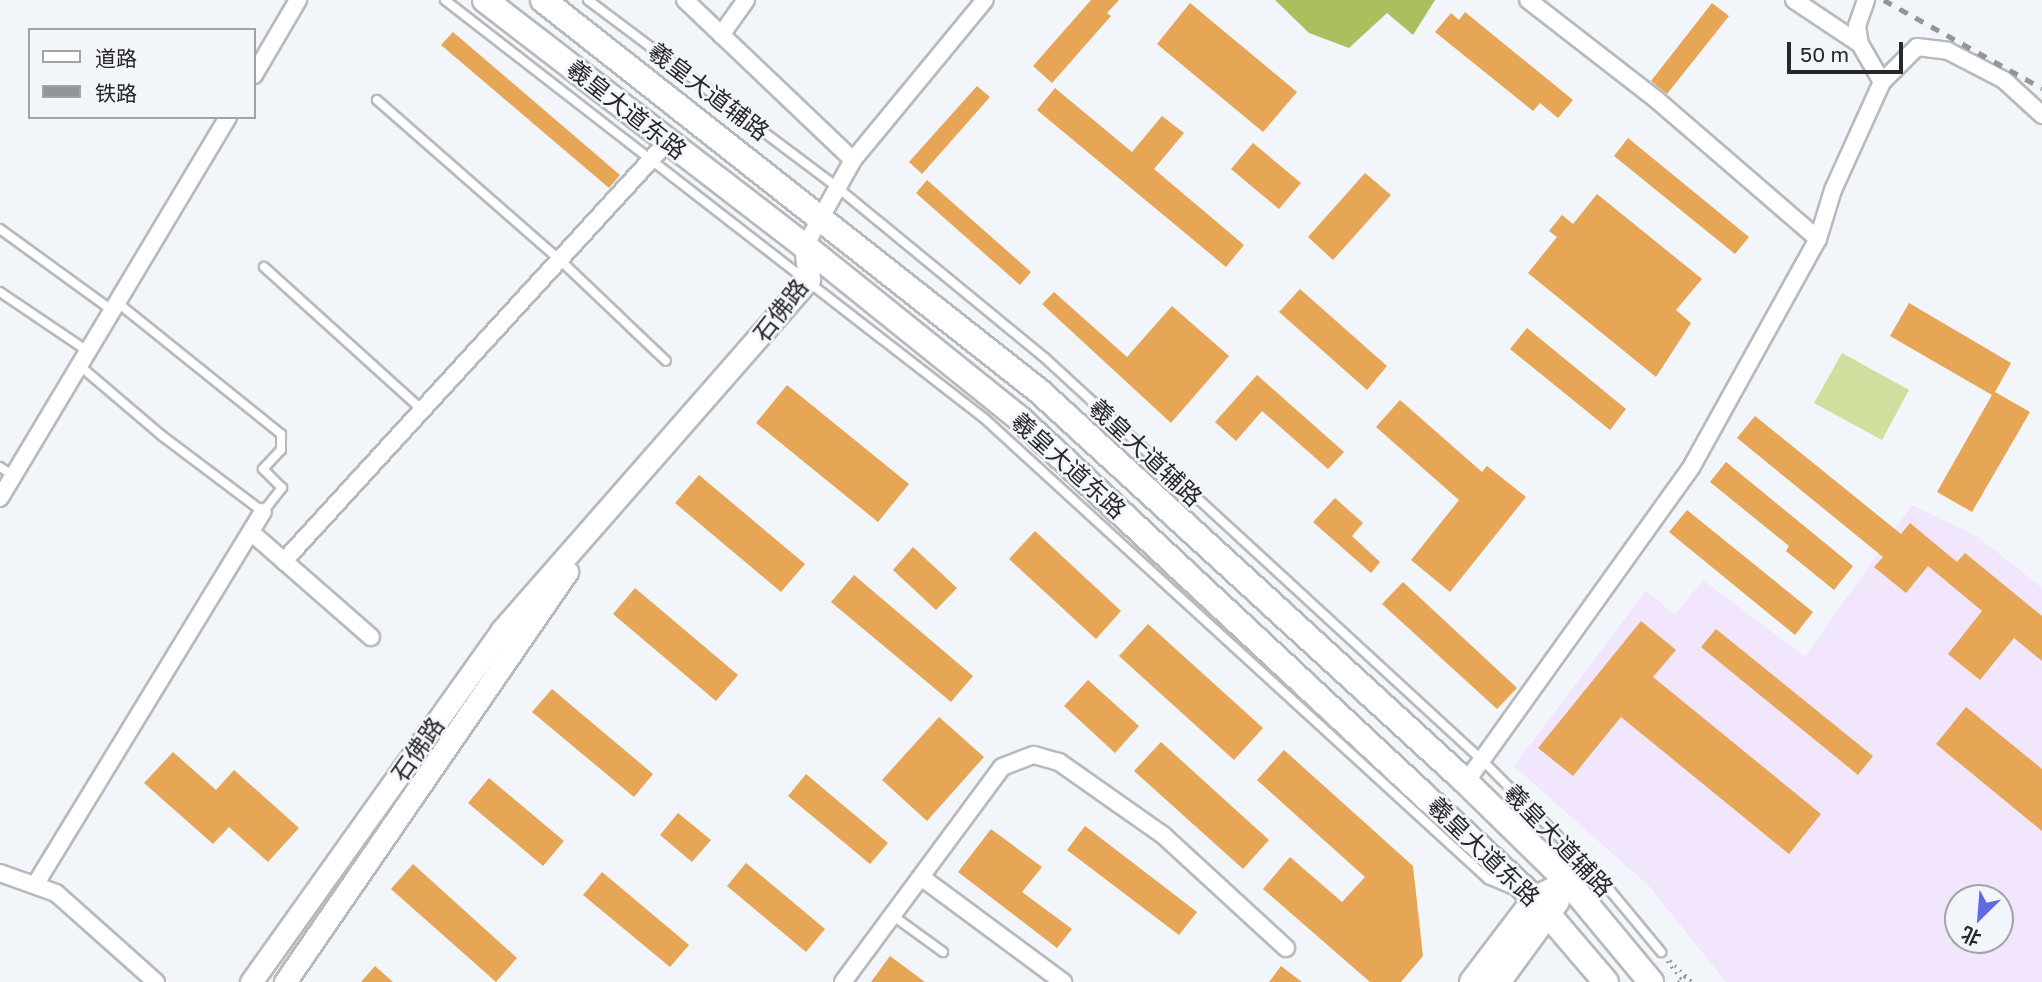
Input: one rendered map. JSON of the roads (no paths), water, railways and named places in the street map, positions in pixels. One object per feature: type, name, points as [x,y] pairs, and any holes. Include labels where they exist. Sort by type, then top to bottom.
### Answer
[{"type":"main road","name":"羲皇大道东路","points":[[485,0],[660,150],[805,246],[1018,417],[1542,907],[1606,982]]},
{"type":"main road","name":"羲皇大道东路","points":[[543,0],[1039,391],[1466,782],[1568,882],[1651,982]]},
{"type":"main road","points":[[1472,982],[1568,882]]},
{"type":"main road","points":[[1498,982],[1542,907]]},
{"type":"street","points":[[256,72],[298,0]]},
{"type":"street","points":[[685,0],[853,160]]},
{"type":"street","points":[[721,35],[746,0]]},
{"type":"street","points":[[805,246],[853,160],[985,0]]},
{"type":"street","points":[[1528,0],[1657,100],[1818,239]]},
{"type":"street","points":[[1794,0],[1860,44]]},
{"type":"street","points":[[1866,0],[1857,26],[1860,44],[1882,82]]},
{"type":"street","points":[[1466,782],[1692,466],[1818,239],[1833,190],[1882,82],[1917,47],[1948,51],[2004,80],[2042,115]]},
{"type":"street","points":[[0,498],[7,472],[85,359],[227,119]]},
{"type":"street","points":[[284,561],[660,150]]},
{"type":"street","name":"石佛路","points":[[255,981],[501,631],[596,526],[809,279],[805,246]]},
{"type":"street","points":[[35,885],[263,512]]},
{"type":"street","name":"石佛路","points":[[285,982],[525,639],[596,526]]},
{"type":"street","points":[[252,533],[371,637]]},
{"type":"street","points":[[843,982],[1002,767],[1017,758],[1042,755],[1163,835],[1286,948]]},
{"type":"street","points":[[0,873],[56,893],[156,982]]},
{"type":"street","points":[[921,877],[1063,982]]},
{"type":"lane","points":[[445,0],[660,150],[809,279],[985,419],[1488,879],[1542,907]]},
{"type":"lane","name":"羲皇大道辅路","points":[[588,0],[838,188],[1045,358],[1483,761],[1598,876],[1661,953]]},
{"type":"lane","points":[[377,100],[560,260],[666,360]]},
{"type":"lane","points":[[0,229],[116,307],[281,434],[281,450],[263,469],[282,488],[263,512],[161,435],[85,359],[0,292]]},
{"type":"lane","points":[[264,267],[422,410]]},
{"type":"lane","points":[[892,915],[943,952]]},
{"type":"railway","points":[[1884,0],[2042,88]]}]
